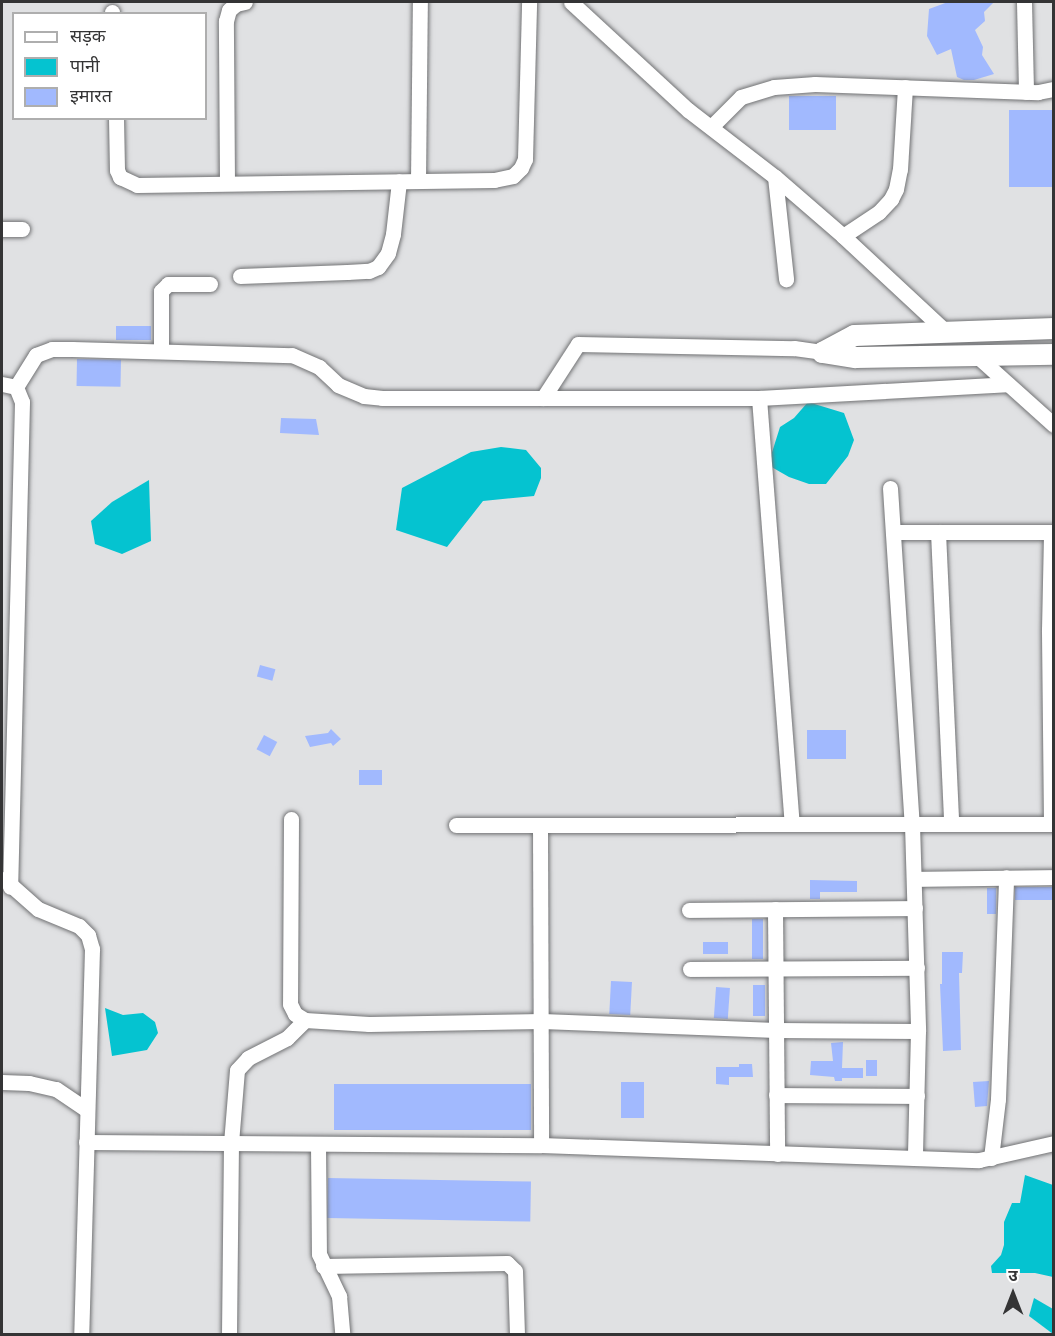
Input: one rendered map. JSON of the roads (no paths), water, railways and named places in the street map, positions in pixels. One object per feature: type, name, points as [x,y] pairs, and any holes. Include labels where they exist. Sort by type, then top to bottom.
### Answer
[{"type":"street","points":[[227,182],[226,21],[229,10],[236,4],[245,2]]},
{"type":"street","points":[[418,181],[420,2]]},
{"type":"street","points":[[116,120],[117,170],[120,177],[130,183],[494,180],[513,176],[521,168],[525,159],[529,2]]},
{"type":"street","points":[[571,2],[711,127],[775,177],[843,236],[944,330]]},
{"type":"street","points":[[1024,2],[1026,92]]},
{"type":"street","points":[[711,127],[741,97],[764,89],[815,84],[1026,92],[1053,89]]},
{"type":"street","points":[[843,236],[879,212],[891,199],[896,189],[900,169],[905,87]]},
{"type":"street","points":[[775,177],[786,279]]},
{"type":"street","points":[[240,276],[369,271],[378,267],[388,253],[393,234],[399,181]]},
{"type":"street","points":[[2,229],[22,229]]},
{"type":"street","points":[[161,351],[161,291],[168,284],[210,284]]},
{"type":"street","points":[[822,352],[854,334],[1053,328]]},
{"type":"street","points":[[543,398],[578,344],[794,348],[855,357],[1053,354]]},
{"type":"street","points":[[81,1335],[92,949],[88,935],[80,926],[38,909],[6,882],[22,402],[9,386],[36,355],[52,349],[292,355],[319,368],[338,385],[364,396],[381,398],[759,398],[1007,384]]},
{"type":"street","points":[[977,356],[1053,425]]},
{"type":"street","points":[[759,398],[792,824]]},
{"type":"street","points":[[890,488],[912,824],[918,1031],[915,1158]]},
{"type":"street","points":[[456,825],[1052,824],[1052,532],[893,532]]},
{"type":"street","points":[[938,532],[951,823]]},
{"type":"street","points":[[291,819],[290,1004],[295,1014],[305,1020],[369,1024],[542,1021],[776,1030],[918,1031]]},
{"type":"street","points":[[540,825],[542,1021],[540,1145]]},
{"type":"street","points":[[991,1158],[999,1088],[1006,877]]},
{"type":"street","points":[[914,879],[1053,877]]},
{"type":"street","points":[[689,910],[915,908]]},
{"type":"street","points":[[776,909],[777,1154]]},
{"type":"street","points":[[690,969],[916,968]]},
{"type":"street","points":[[229,1335],[231,1143],[237,1070],[248,1058],[287,1038],[305,1020]]},
{"type":"street","points":[[2,1082],[29,1083],[56,1089],[87,1110]]},
{"type":"street","points":[[776,1095],[917,1096]]},
{"type":"street","points":[[87,1142],[540,1145],[979,1160],[1053,1143]]},
{"type":"street","points":[[318,1144],[318,1243],[323,1266],[339,1296],[342,1335]]},
{"type":"street","points":[[323,1266],[507,1263],[515,1271],[517,1335]]},
{"type":"water","points":[[808,402],[844,413],[854,440],[848,456],[826,484],[809,484],[789,477],[768,465],[780,427],[794,418]]},
{"type":"water","points":[[501,447],[526,450],[541,468],[541,478],[534,496],[483,501],[447,547],[396,530],[402,488],[471,452]]},
{"type":"water","points":[[149,480],[151,541],[122,554],[95,544],[91,521],[112,502]]},
{"type":"water","points":[[105,1008],[123,1015],[143,1013],[155,1022],[158,1033],[147,1050],[112,1056]]},
{"type":"water","points":[[1025,1175],[1053,1185],[1053,1277],[1035,1273],[992,1273],[991,1266],[1001,1255],[1004,1245],[1004,1222],[1012,1203],[1020,1203]]},
{"type":"water","points":[[1034,1298],[1053,1309],[1053,1334],[1029,1316]]}]
